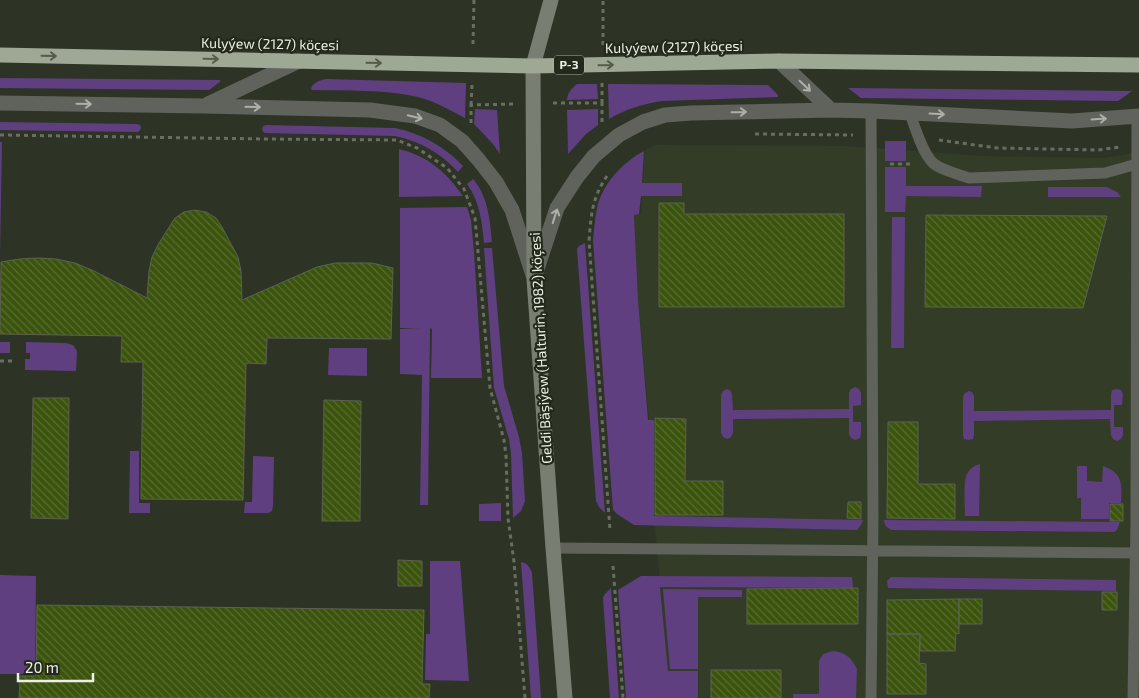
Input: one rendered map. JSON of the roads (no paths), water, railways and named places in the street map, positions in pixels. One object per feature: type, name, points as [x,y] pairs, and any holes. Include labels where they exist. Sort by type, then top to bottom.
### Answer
[{"type":"highway","name":"Kulyýew (2127) köçesi","points":[[0,55],[533,66],[780,61],[1139,65]]},
{"type":"street","name":"Geldi Bäşiýew (Halturin, 1982) köçesi","points":[[551,0],[533,66],[534,279],[565,698]]},
{"type":"street","points":[[205,106],[298,61]]},
{"type":"street","points":[[780,61],[831,110]]},
{"type":"street","points":[[0,103],[370,110],[415,116],[440,125],[462,140],[496,182],[512,210],[534,279]]},
{"type":"street","points":[[534,279],[558,208],[577,176],[594,156],[619,135],[643,122],[665,115],[700,112],[831,110],[1072,121],[1138,116]]},
{"type":"lane","points":[[871,111],[873,550],[871,698]]},
{"type":"lane","points":[[910,113],[921,144],[933,164],[969,178],[1105,173],[1137,164]]},
{"type":"lane","points":[[1133,698],[1137,553],[1138,116]]},
{"type":"lane","points":[[553,548],[1137,553]]}]
